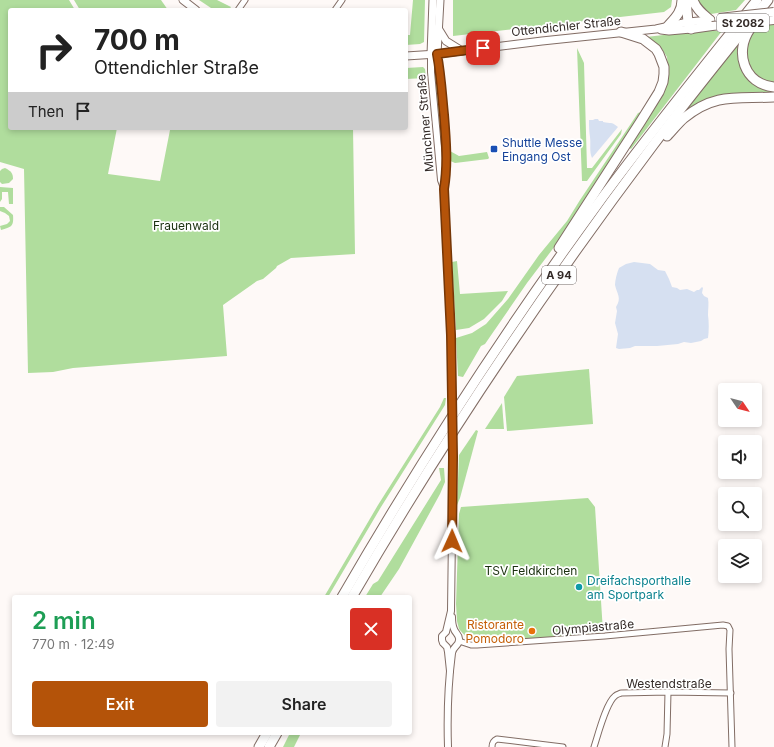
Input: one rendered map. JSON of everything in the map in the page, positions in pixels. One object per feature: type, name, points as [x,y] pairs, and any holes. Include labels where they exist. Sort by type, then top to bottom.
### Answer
[{"type":"highway","points":[[668,26],[679,14],[682,0]]},
{"type":"highway","points":[[686,0],[690,25]]},
{"type":"highway","points":[[693,0],[694,5],[711,23]]},
{"type":"highway","points":[[741,19],[751,0]]},
{"type":"highway","name":"A 94","points":[[343,595],[417,471],[460,404],[546,277],[597,204],[757,0]]},
{"type":"highway","name":"A 94","points":[[353,595],[379,549],[423,478],[503,355],[583,240],[654,144],[768,0]]},
{"type":"highway","points":[[760,9],[757,20],[744,41],[742,52],[743,61],[749,73],[756,80],[767,86],[774,86]]},
{"type":"highway","points":[[546,277],[551,260],[641,121],[659,92],[663,82],[664,67],[656,49],[644,39],[621,32]]},
{"type":"highway","points":[[654,144],[668,135],[683,119],[704,105],[720,99],[728,98],[774,97]]},
{"type":"highway","points":[[259,747],[266,735]]},
{"type":"highway","points":[[269,747],[276,735]]},
{"type":"main road","points":[[183,0],[193,8]]},
{"type":"main road","points":[[433,0],[434,54]]},
{"type":"main road","points":[[434,54],[440,0]]},
{"type":"main road","name":"Ottendichler Straße","points":[[711,23],[719,18],[774,12]]},
{"type":"main road","name":"Ottendichler Straße","points":[[408,56],[656,29],[668,26],[774,20]]},
{"type":"main road","name":"Ottendichler Straße","points":[[656,29],[668,31],[690,25]]},
{"type":"main road","points":[[438,28],[446,41],[462,51]]},
{"type":"street","name":"Münchner Straße","points":[[434,54],[441,82],[446,146],[446,180],[444,189],[451,335],[453,457],[451,611],[454,629],[459,636],[459,641]]},
{"type":"street","name":"Münchner Straße","points":[[450,671],[447,647],[443,643],[442,636],[446,632],[451,611]]},
{"type":"street","name":"Olympiastraße","points":[[459,641],[471,645],[477,645],[577,639],[723,625],[728,626],[730,630],[729,649],[731,693]]},
{"type":"street","points":[[446,632],[451,630],[455,632]]},
{"type":"street","points":[[447,647],[454,647],[459,641]]},
{"type":"street","name":"Münchner Straße","points":[[448,747],[450,671],[454,647]]},
{"type":"street","points":[[665,747],[667,734],[668,692]]},
{"type":"street","name":"Westendstraße","points":[[594,747],[609,703],[615,696],[621,693],[731,693]]},
{"type":"street","points":[[731,693],[732,747]]},
{"type":"street","points":[[492,747],[492,743],[497,739],[563,747]]},
{"type":"green space","name":"Frauenwald","points":[[0,0],[69,0],[74,8],[8,8],[8,130],[117,130],[108,174],[160,181],[170,130],[353,130],[355,254],[291,258],[277,266],[263,279],[257,281],[223,305],[227,356],[28,373],[24,169],[0,162]]},
{"type":"green space","points":[[74,0],[161,0],[167,8],[79,8]]},
{"type":"green space","points":[[199,0],[217,0],[231,7],[230,8],[211,8]]},
{"type":"green space","points":[[413,0],[425,0],[424,42],[420,44],[408,45],[408,35],[410,35]]},
{"type":"green space","points":[[453,0],[672,0],[671,7],[664,12],[453,36]]},
{"type":"green space","points":[[696,0],[745,0],[736,10],[711,14],[702,9]]},
{"type":"green space","points":[[772,24],[774,25],[774,86],[757,79],[745,60],[744,53],[754,28]]},
{"type":"green space","points":[[707,30],[722,31],[631,149],[628,147],[662,97],[668,82],[667,57],[655,42],[646,37]]},
{"type":"green space","points":[[740,42],[741,65],[774,89],[774,95],[740,95],[681,117],[704,86]]},
{"type":"green space","points":[[577,48],[584,63],[587,168],[592,168],[622,129],[621,134],[587,181],[582,181]]},
{"type":"green space","points":[[435,66],[444,157],[434,67]]},
{"type":"green space","points":[[423,67],[425,69],[426,78],[408,79],[408,68]]},
{"type":"green space","points":[[641,112],[564,234],[527,283],[485,344],[481,346],[463,377],[458,376],[456,338],[472,333],[486,324],[508,299],[539,255],[567,221],[638,113]]},
{"type":"green space","points":[[450,151],[459,156],[487,152],[489,158],[455,163],[448,160]]},
{"type":"green space","points":[[5,168],[11,172],[13,179],[9,183],[2,184],[0,182],[0,171]]},
{"type":"green space","points":[[0,187],[13,188],[13,204],[9,204],[8,192],[2,192],[2,199],[0,202]]},
{"type":"green space","points":[[0,207],[4,207],[13,215],[13,222],[11,226],[1,230],[0,226],[7,224],[10,221],[9,216],[0,211]]},
{"type":"green space","points":[[457,261],[460,294],[508,291],[502,301],[484,319],[469,328],[456,330],[452,262]]},
{"type":"green space","points":[[589,369],[593,424],[507,431],[504,397],[517,376]]},
{"type":"green space","points":[[444,398],[446,398],[445,405],[381,507],[329,595],[325,595],[378,505],[440,407]]},
{"type":"green space","points":[[502,403],[504,429],[485,429]]},
{"type":"green space","points":[[476,430],[478,431],[457,505],[459,455]]},
{"type":"green space","points":[[439,468],[444,468],[445,482],[440,494],[399,569],[381,595],[366,595],[373,584],[378,581],[441,480]]},
{"type":"green space","name":"TSV Feldkirchen","points":[[588,498],[595,507],[603,632],[482,641],[473,638],[468,632],[467,638],[459,629],[456,604],[459,514],[461,507]]},
{"type":"green space","points":[[289,735],[300,735],[294,747],[283,747]]},
{"type":"water","points":[[595,119],[612,123],[618,127],[592,158],[590,150],[589,120]]},
{"type":"water","points":[[634,262],[650,264],[658,270],[665,271],[672,287],[680,290],[687,289],[694,292],[702,287],[703,288],[702,293],[708,298],[708,338],[691,343],[684,342],[657,346],[616,348],[618,334],[615,323],[617,311],[616,307],[619,298],[615,285],[616,279],[619,268]]},
{"type":"place","name":"Shuttle Messe Eingang Ost","points":[[494,149]]},
{"type":"place","name":"Dreifachsporthalle am Sportpark","points":[[579,587]]},
{"type":"place","name":"Ristorante Pomodoro","points":[[532,631]]},
{"type":"route","points":[[452,541],[453,457],[451,335],[448,247],[444,189],[446,180],[446,146],[441,82],[437,54],[483,48]]}]
